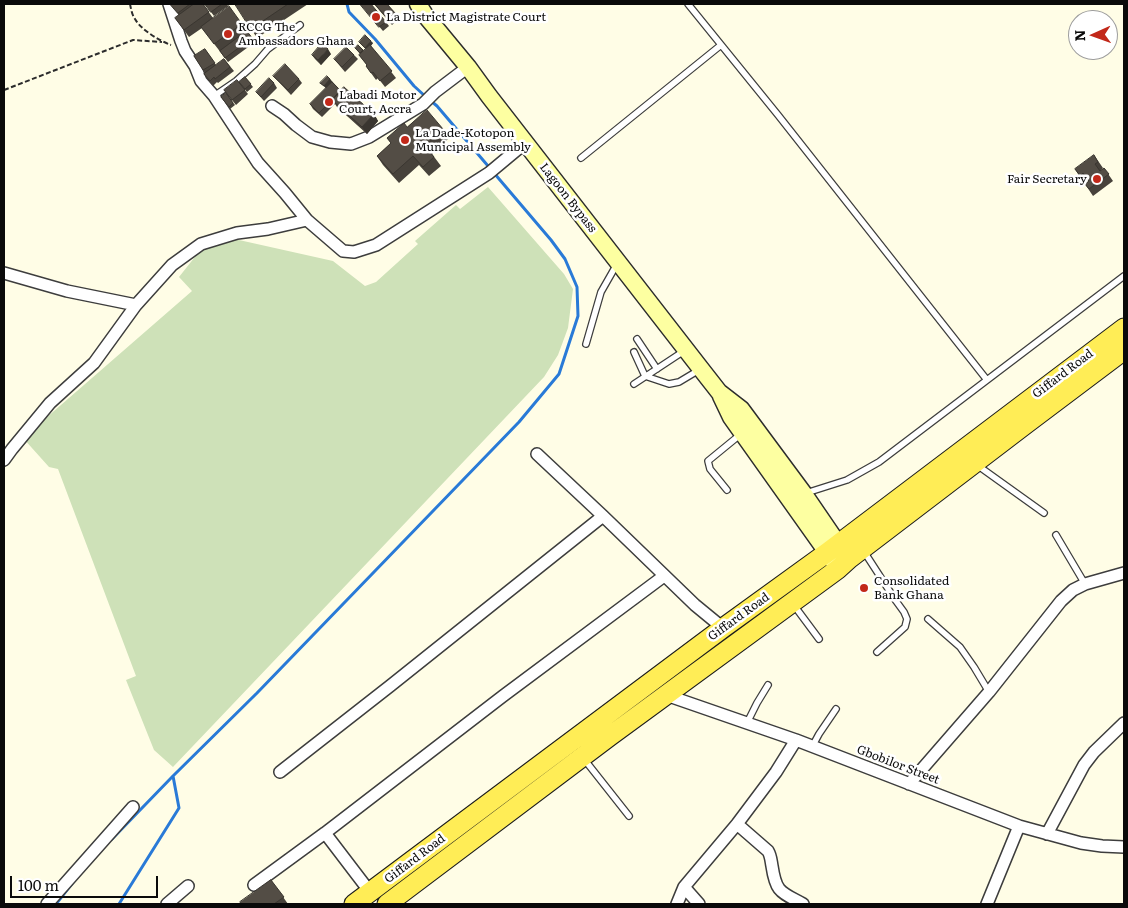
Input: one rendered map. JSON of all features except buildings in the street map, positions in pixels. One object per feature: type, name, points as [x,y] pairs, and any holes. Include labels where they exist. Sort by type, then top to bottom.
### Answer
[{"type":"main road","name":"Giffard Road","points":[[354,904],[1124,328]]},
{"type":"main road","name":"Giffard Road","points":[[387,904],[850,559],[1124,350]]},
{"type":"street","points":[[169,4],[185,51],[195,66],[201,81],[214,96],[258,163],[307,220],[343,251],[354,252],[376,245],[492,170],[525,143]]},
{"type":"street","name":"Lagoon Bypass","points":[[418,4],[719,392],[731,417],[743,433],[833,547],[850,559]]},
{"type":"street","points":[[272,106],[312,137],[330,142],[351,144],[369,137],[423,104],[435,92],[468,67]]},
{"type":"street","points":[[4,460],[50,403],[94,363],[136,305],[172,265],[201,244],[237,233],[268,229],[307,220]]},
{"type":"street","points":[[4,273],[67,291],[136,305]]},
{"type":"street","name":"Lagoon Bypass","points":[[719,392],[741,409],[804,494],[833,547]]},
{"type":"street","points":[[538,454],[664,576],[723,628]]},
{"type":"street","points":[[280,772],[603,516]]},
{"type":"street","points":[[909,784],[989,692],[1061,601],[1073,590],[1085,584],[1124,573]]},
{"type":"street","points":[[254,885],[664,576]]},
{"type":"street","name":"Gbobilor Street","points":[[666,695],[796,740],[1019,826],[1081,843],[1124,847]]},
{"type":"street","points":[[1048,834],[1084,765],[1094,752],[1124,723]]},
{"type":"street","points":[[677,904],[684,887],[737,824],[776,772],[796,740]]},
{"type":"street","points":[[47,904],[133,808]]},
{"type":"street","points":[[737,824],[768,851],[771,856],[775,884],[780,892],[803,904]]},
{"type":"street","points":[[987,904],[1019,826]]},
{"type":"street","points":[[325,833],[370,892]]},
{"type":"street","points":[[167,904],[188,886]]},
{"type":"street","points":[[684,887],[698,904]]},
{"type":"lane","points":[[688,4],[987,380]]},
{"type":"lane","points":[[214,96],[236,81],[268,49],[300,25]]},
{"type":"lane","points":[[581,158],[721,46]]},
{"type":"lane","points":[[586,344],[601,292],[618,262]]},
{"type":"lane","points":[[804,494],[847,480],[879,462],[1124,276]]},
{"type":"lane","points":[[637,338],[657,369]]},
{"type":"lane","points":[[634,384],[685,350]]},
{"type":"lane","points":[[634,352],[646,376],[669,384],[679,382],[701,369]]},
{"type":"lane","points":[[727,490],[710,470],[708,461],[743,433]]},
{"type":"lane","points":[[974,463],[1044,514]]},
{"type":"lane","points":[[1056,535],[1085,584]]},
{"type":"lane","points":[[850,559],[896,601],[907,619],[905,627],[877,652]]},
{"type":"lane","points":[[792,602],[819,639]]},
{"type":"lane","points":[[928,619],[960,646],[989,692]]},
{"type":"lane","points":[[746,723],[768,685]]},
{"type":"lane","points":[[812,747],[836,709]]},
{"type":"lane","points":[[583,757],[629,816]]},
{"type":"path","points":[[130,4],[135,19],[145,29],[162,42],[185,51]]},
{"type":"path","points":[[4,90],[133,40],[162,42]]},
{"type":"green space","points":[[488,187],[564,274],[573,289],[568,328],[558,355],[544,377],[173,767],[154,750],[126,680],[136,676],[58,469],[49,467],[23,438],[192,291],[179,277],[202,248],[230,238],[333,261],[365,286],[376,282],[418,244],[415,241],[456,205],[460,209]]},
{"type":"waterway","points":[[347,4],[349,12],[375,39],[414,86],[426,97]]},
{"type":"waterway","points":[[112,839],[257,693],[519,422],[559,374],[578,316],[577,287],[565,259],[551,240],[431,101]]},
{"type":"waterway","points":[[119,904],[179,808],[173,776]]},
{"type":"waterway","points":[[56,904],[74,881]]},
{"type":"place","name":"La District Magistrate Court","points":[[376,17]]},
{"type":"place","name":"RCCG The Ambassadors Ghana","points":[[228,34]]},
{"type":"place","name":"Labadi Motor Court, Accra","points":[[329,102]]},
{"type":"place","name":"La Dade-Kotopon Municipal Assembly","points":[[405,140]]},
{"type":"place","name":"Fair Secretary","points":[[1097,179]]},
{"type":"place","name":"Consolidated Bank Ghana","points":[[864,588]]}]
